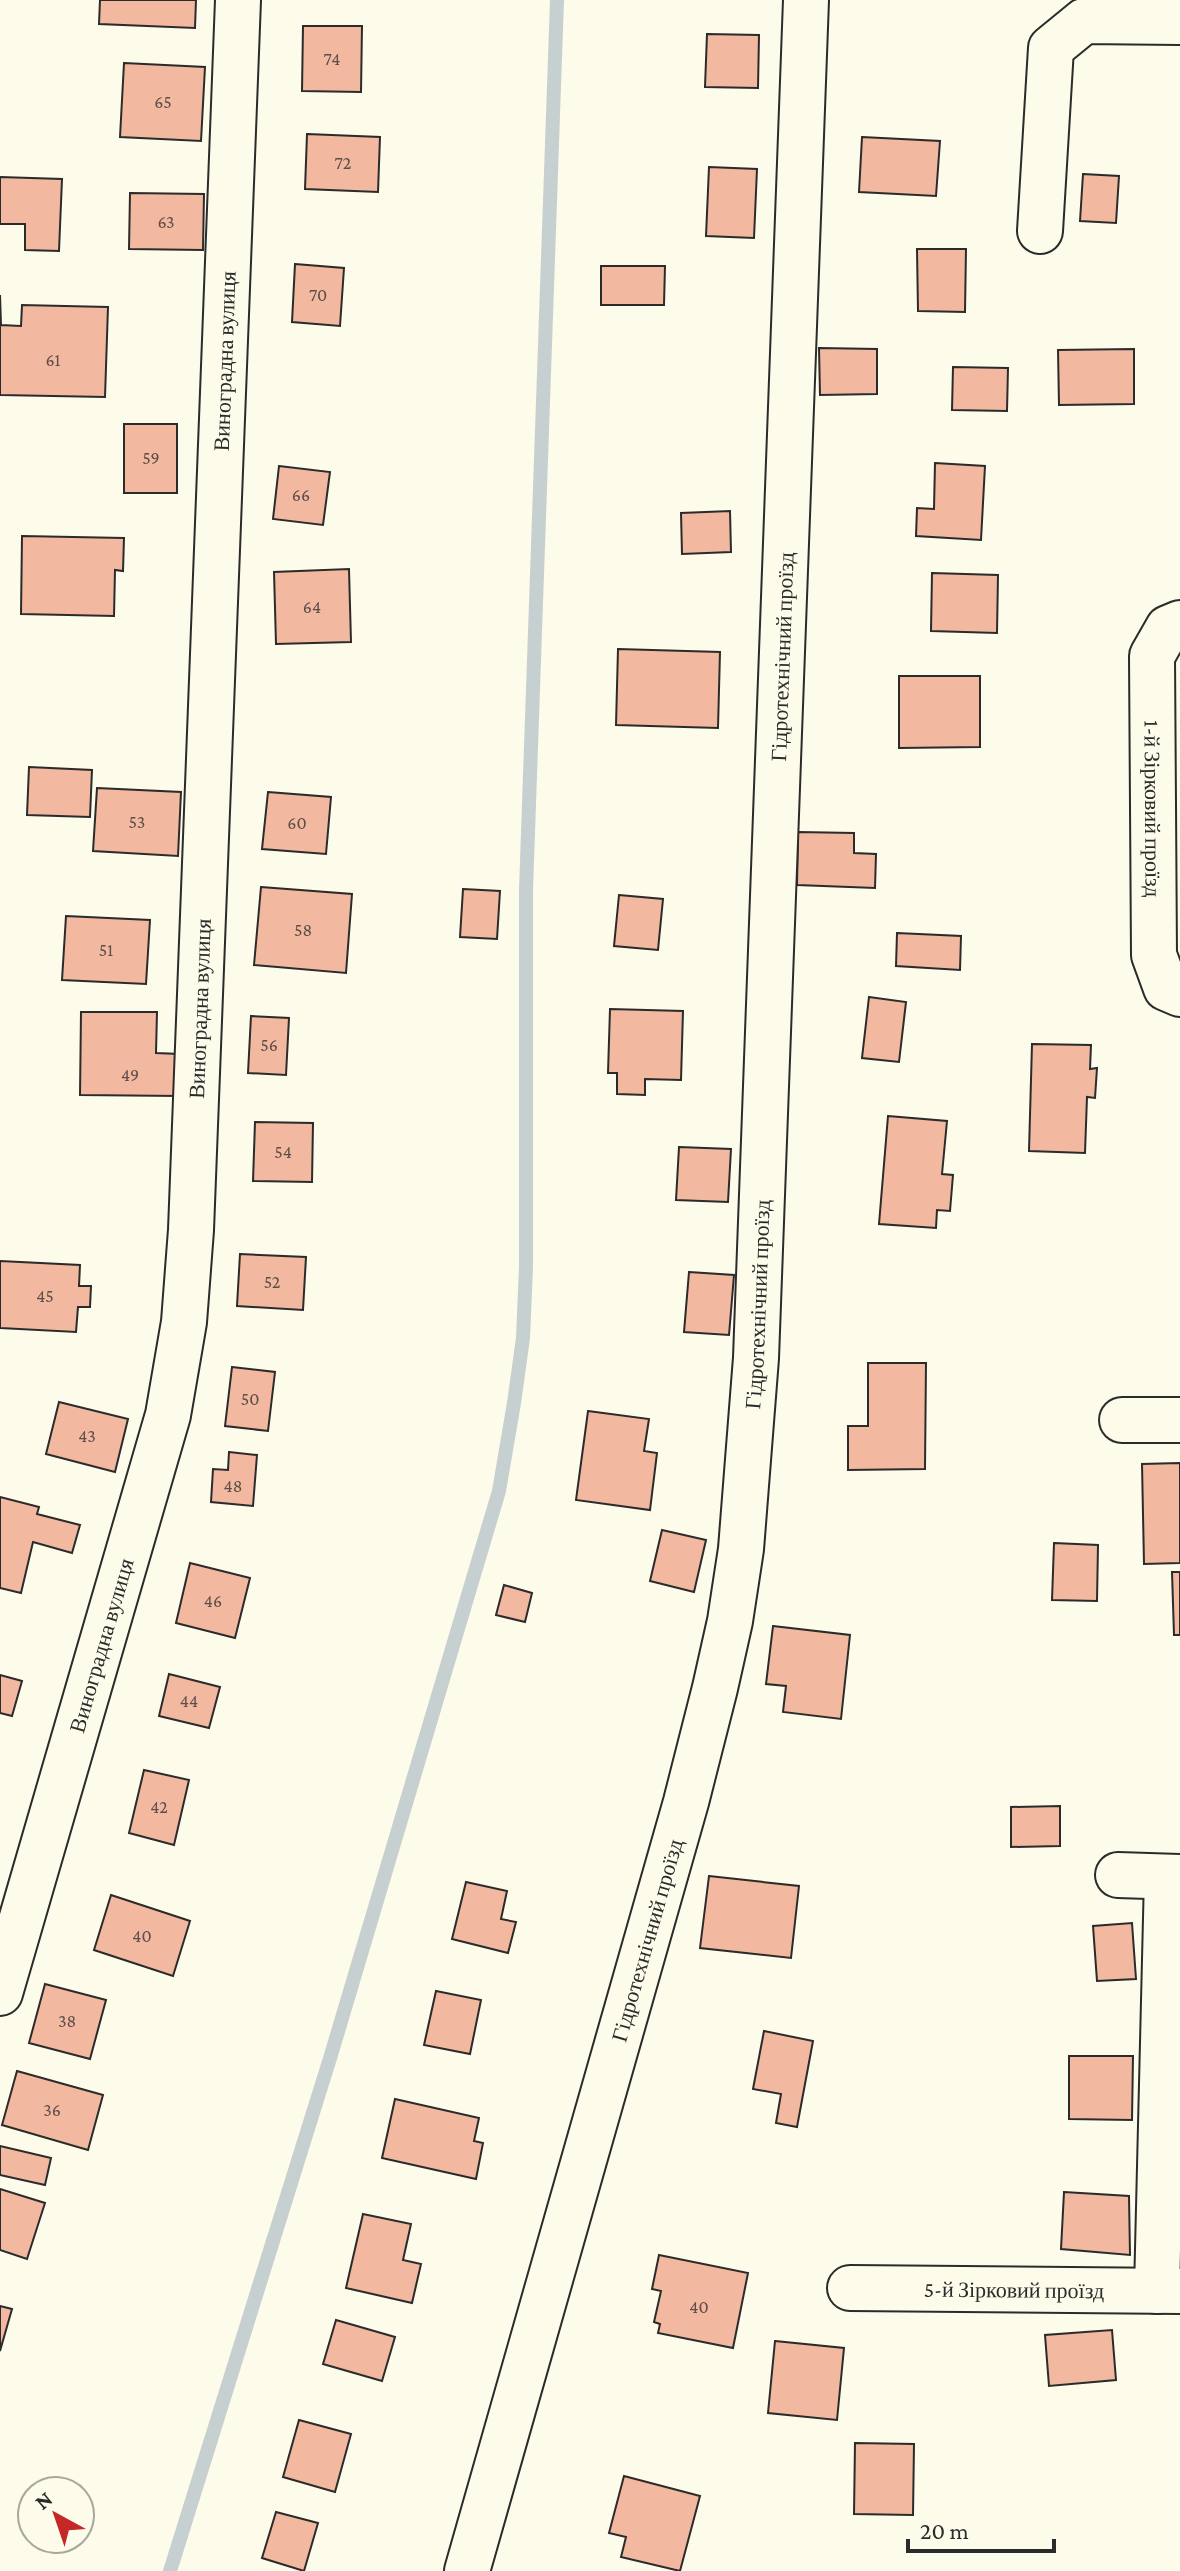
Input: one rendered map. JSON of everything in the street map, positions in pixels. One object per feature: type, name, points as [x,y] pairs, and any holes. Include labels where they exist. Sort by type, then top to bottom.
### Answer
[{"type":"street","name":"Виноградна вулиця","points":[[0,1993],[168,1415],[184,1322],[191,1230],[238,0]]},
{"type":"street","name":"Гідротехнічний проїзд","points":[[467,2571],[686,1802],[721,1661],[741,1549],[756,1358],[806,0]]},
{"type":"street","points":[[1040,231],[1051,48],[1084,21],[1180,22]]},
{"type":"street","name":"1-й Зірковий проїзд","points":[[1180,623],[1168,628],[1152,656],[1154,955],[1166,988],[1180,994]]},
{"type":"street","points":[[1122,1420],[1180,1420]]},
{"type":"street","points":[[1118,1875],[1174,1877],[1168,2291]]},
{"type":"street","name":"5-й Зірковий проїзд","points":[[850,2288],[1168,2291]]},
{"type":"building","points":[[100,0],[196,0],[195,28],[99,24]]},
{"type":"building","points":[[303,26],[362,26],[361,92],[302,91]]},
{"type":"building","points":[[707,34],[759,35],[758,88],[705,87]]},
{"type":"building","points":[[124,63],[205,67],[201,141],[120,137]]},
{"type":"building","points":[[307,134],[380,137],[378,192],[305,189]]},
{"type":"building","points":[[862,137],[940,141],[936,196],[859,192]]},
{"type":"building","points":[[709,167],[757,169],[754,238],[706,236]]},
{"type":"building","points":[[1083,174],[1119,176],[1116,223],[1080,221]]},
{"type":"building","points":[[0,177],[62,179],[59,251],[25,250],[25,224],[0,224]]},
{"type":"building","points":[[130,193],[204,194],[203,250],[129,249]]},
{"type":"building","points":[[917,249],[966,249],[965,312],[918,311]]},
{"type":"building","points":[[295,264],[344,268],[340,326],[292,322]]},
{"type":"building","points":[[601,266],[665,266],[664,305],[601,305]]},
{"type":"building","points":[[0,295],[1,325],[21,326],[22,305],[108,307],[105,397],[0,395]]},
{"type":"building","points":[[819,348],[877,349],[877,394],[820,395]]},
{"type":"building","points":[[1134,349],[1134,404],[1059,405],[1058,350]]},
{"type":"building","points":[[953,367],[1008,368],[1007,411],[952,410]]},
{"type":"building","points":[[124,424],[177,424],[177,493],[124,493]]},
{"type":"building","points":[[935,463],[985,466],[981,540],[916,536],[917,508],[934,509]]},
{"type":"building","points":[[279,466],[330,472],[323,525],[273,519]]},
{"type":"building","points":[[730,511],[731,552],[682,554],[681,513]]},
{"type":"building","points":[[22,536],[124,538],[123,571],[115,570],[114,616],[21,614]]},
{"type":"building","points":[[349,569],[351,642],[276,644],[274,572]]},
{"type":"building","points":[[932,573],[998,575],[997,633],[931,631]]},
{"type":"building","points":[[618,649],[720,652],[718,728],[616,725]]},
{"type":"building","points":[[899,676],[980,676],[980,747],[899,748]]},
{"type":"building","points":[[29,767],[92,770],[90,817],[27,815]]},
{"type":"building","points":[[97,788],[181,792],[178,856],[93,851]]},
{"type":"building","points":[[268,792],[331,797],[326,854],[262,849]]},
{"type":"building","points":[[798,832],[854,833],[854,853],[876,854],[875,888],[797,885]]},
{"type":"building","points":[[261,887],[352,894],[346,973],[254,965]]},
{"type":"building","points":[[463,889],[500,891],[497,939],[460,937]]},
{"type":"building","points":[[619,895],[663,899],[658,950],[614,946]]},
{"type":"building","points":[[66,916],[150,920],[146,984],[62,980]]},
{"type":"building","points":[[897,933],[961,936],[960,970],[896,966]]},
{"type":"building","points":[[869,997],[906,1002],[899,1062],[862,1058]]},
{"type":"building","points":[[610,1009],[683,1011],[681,1080],[645,1079],[645,1095],[617,1094],[617,1073],[608,1073]]},
{"type":"building","points":[[81,1012],[157,1012],[156,1053],[180,1054],[179,1096],[80,1095]]},
{"type":"building","points":[[251,1016],[289,1018],[286,1075],[248,1073]]},
{"type":"building","points":[[1032,1044],[1091,1045],[1090,1069],[1097,1068],[1095,1098],[1087,1097],[1085,1153],[1029,1151]]},
{"type":"building","points":[[888,1116],[947,1121],[942,1174],[953,1175],[950,1211],[937,1210],[936,1228],[879,1224]]},
{"type":"building","points":[[255,1122],[313,1123],[312,1182],[253,1181]]},
{"type":"building","points":[[679,1147],[731,1149],[728,1202],[676,1200]]},
{"type":"building","points":[[240,1254],[306,1257],[303,1310],[237,1306]]},
{"type":"building","points":[[0,1261],[80,1265],[79,1286],[91,1286],[90,1307],[78,1307],[76,1332],[0,1328]]},
{"type":"building","points":[[689,1272],[734,1275],[729,1335],[684,1332]]},
{"type":"building","points":[[868,1363],[926,1363],[925,1469],[848,1470],[848,1426],[868,1426]]},
{"type":"building","points":[[232,1367],[275,1372],[268,1431],[225,1426]]},
{"type":"building","points":[[59,1402],[128,1419],[115,1472],[46,1454]]},
{"type":"building","points":[[588,1411],[649,1419],[644,1451],[657,1453],[650,1510],[576,1500]]},
{"type":"building","points":[[229,1452],[257,1455],[253,1506],[211,1502],[213,1469],[228,1470]]},
{"type":"building","points":[[1180,1463],[1180,1563],[1144,1564],[1142,1464]]},
{"type":"building","points":[[0,1497],[39,1507],[37,1514],[80,1525],[72,1553],[33,1542],[21,1593],[0,1588]]},
{"type":"building","points":[[662,1530],[706,1540],[694,1592],[650,1581]]},
{"type":"building","points":[[1054,1543],[1098,1545],[1097,1601],[1052,1600]]},
{"type":"building","points":[[190,1563],[250,1578],[235,1638],[176,1623]]},
{"type":"building","points":[[1172,1572],[1180,1572],[1180,1635],[1174,1635]]},
{"type":"building","points":[[504,1585],[532,1593],[525,1622],[496,1615]]},
{"type":"building","points":[[773,1626],[850,1635],[841,1719],[783,1712],[786,1686],[766,1684]]},
{"type":"building","points":[[169,1674],[220,1687],[209,1728],[159,1716]]},
{"type":"building","points":[[0,1675],[22,1681],[12,1716],[0,1713]]},
{"type":"building","points":[[144,1770],[189,1780],[174,1845],[129,1833]]},
{"type":"building","points":[[1060,1806],[1060,1846],[1011,1847],[1011,1807]]},
{"type":"building","points":[[709,1876],[799,1886],[791,1958],[700,1948]]},
{"type":"building","points":[[466,1882],[507,1891],[501,1919],[516,1922],[508,1953],[452,1939]]},
{"type":"building","points":[[111,1895],[190,1921],[173,1976],[94,1950]]},
{"type":"building","points":[[1132,1923],[1136,1979],[1097,1981],[1093,1926]]},
{"type":"building","points":[[45,1984],[106,2000],[90,2059],[29,2043]]},
{"type":"building","points":[[436,1991],[481,2000],[470,2054],[424,2045]]},
{"type":"building","points":[[764,2031],[813,2041],[797,2127],[776,2123],[781,2094],[753,2089]]},
{"type":"building","points":[[1069,2056],[1133,2056],[1132,2120],[1069,2119]]},
{"type":"building","points":[[17,2071],[103,2095],[88,2150],[2,2125]]},
{"type":"building","points":[[395,2099],[479,2118],[474,2141],[483,2143],[476,2179],[382,2158]]},
{"type":"building","points":[[0,2146],[51,2158],[45,2185],[0,2175]]},
{"type":"building","points":[[0,2189],[45,2203],[27,2259],[0,2250]]},
{"type":"building","points":[[1064,2192],[1129,2196],[1130,2255],[1061,2249]]},
{"type":"building","points":[[363,2214],[411,2224],[403,2260],[421,2264],[412,2303],[346,2288]]},
{"type":"building","points":[[659,2255],[748,2273],[733,2348],[658,2333],[660,2324],[654,2322],[661,2291],[652,2289]]},
{"type":"building","points":[[0,2306],[12,2309],[0,2351]]},
{"type":"building","points":[[336,2320],[395,2337],[382,2381],[323,2364]]},
{"type":"building","points":[[1112,2330],[1116,2380],[1049,2386],[1045,2335]]},
{"type":"building","points":[[775,2341],[844,2348],[837,2420],[768,2413]]},
{"type":"building","points":[[299,2420],[351,2434],[335,2492],[283,2477]]},
{"type":"building","points":[[855,2443],[914,2444],[913,2515],[854,2514]]},
{"type":"building","points":[[624,2476],[700,2496],[680,2571],[621,2557],[626,2537],[609,2533]]},
{"type":"building","points":[[276,2512],[318,2523],[304,2571],[262,2558]]},
{"type":"waterway","points":[[170,2571],[331,2055],[499,1491],[514,1403],[523,1338],[526,1267],[526,890],[557,0]]}]
